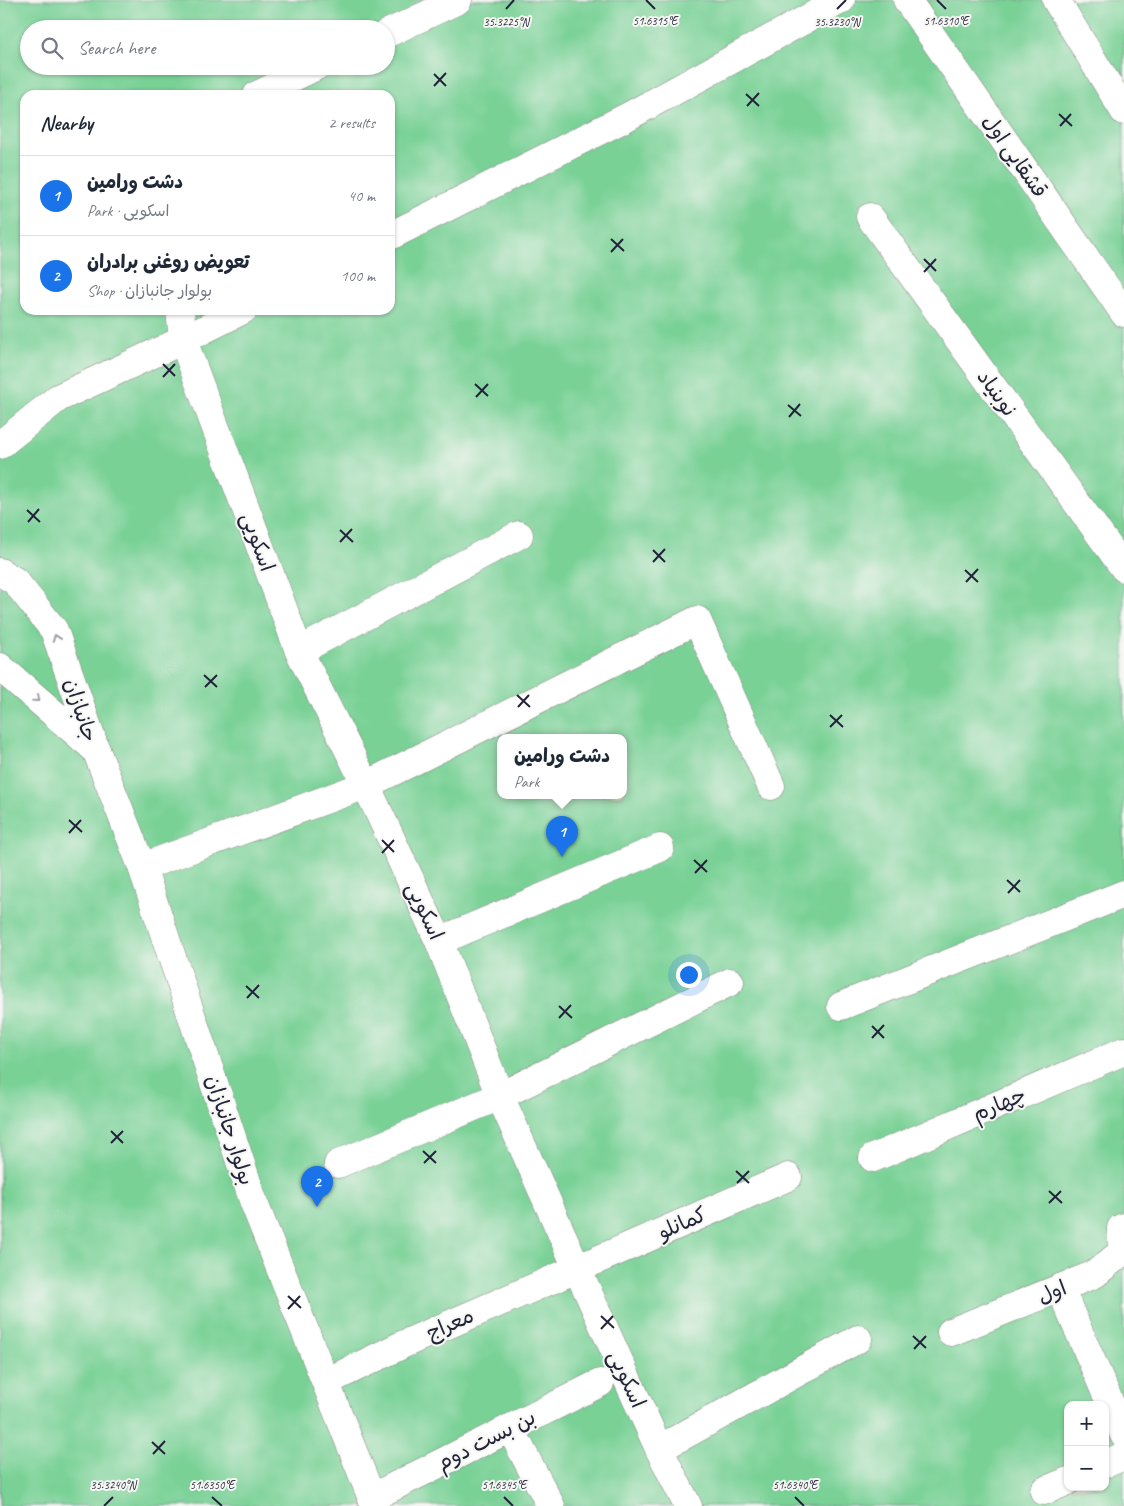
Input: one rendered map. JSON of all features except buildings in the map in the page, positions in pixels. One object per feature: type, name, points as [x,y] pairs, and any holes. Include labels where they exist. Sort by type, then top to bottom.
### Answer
[{"type":"street","points":[[395,30],[458,0]]},
{"type":"street","points":[[395,233],[627,117],[841,0]]},
{"type":"street","name":"قشقایی اول","points":[[907,0],[1124,313]]},
{"type":"street","points":[[1056,0],[1124,111]]},
{"type":"street","points":[[267,90],[298,75]]},
{"type":"street","name":"نوبنیاد","points":[[870,217],[1124,568]]},
{"type":"street","name":"اسکویی","points":[[181,315],[184,340],[299,651],[366,785],[439,941],[500,1096],[577,1268],[688,1506]]},
{"type":"street","points":[[0,445],[58,398],[184,340],[233,315]]},
{"type":"street","points":[[299,651],[519,535]]},
{"type":"street","name":"جانبازان","points":[[0,572],[15,581],[54,630],[96,750]]},
{"type":"street","points":[[142,867],[366,785],[697,620],[772,786]]},
{"type":"street","name":"جانبازان","points":[[0,667],[96,750]]},
{"type":"street","name":"بولوار جانبازان","points":[[96,750],[142,867],[254,1203],[373,1502]]},
{"type":"street","points":[[439,941],[660,848]]},
{"type":"street","points":[[842,1006],[1124,894]]},
{"type":"street","points":[[338,1164],[500,1096],[730,982]]},
{"type":"street","name":"چهارم","points":[[873,1158],[1124,1051]]},
{"type":"street","name":"کمانلو","points":[[577,1268],[788,1177]]},
{"type":"street","name":"اول","points":[[951,1332],[1095,1274],[1122,1252],[1121,1228],[1124,1227]]},
{"type":"street","name":"معراج","points":[[326,1382],[404,1344],[577,1268]]},
{"type":"street","points":[[1060,1288],[1124,1435]]},
{"type":"street","points":[[660,1449],[858,1339]]},
{"type":"street","name":"بن بست دوم","points":[[373,1502],[510,1428],[600,1383]]},
{"type":"street","points":[[510,1428],[551,1506]]},
{"type":"street","points":[[1109,1462],[1124,1456]]},
{"type":"green space","points":[[0,0],[1124,0],[1124,1506],[0,1506]]},
{"type":"place","name":"دشت ورامین","points":[[562,857]]},
{"type":"place","name":"تعویض روغنی برادران","points":[[317,1207]]}]
